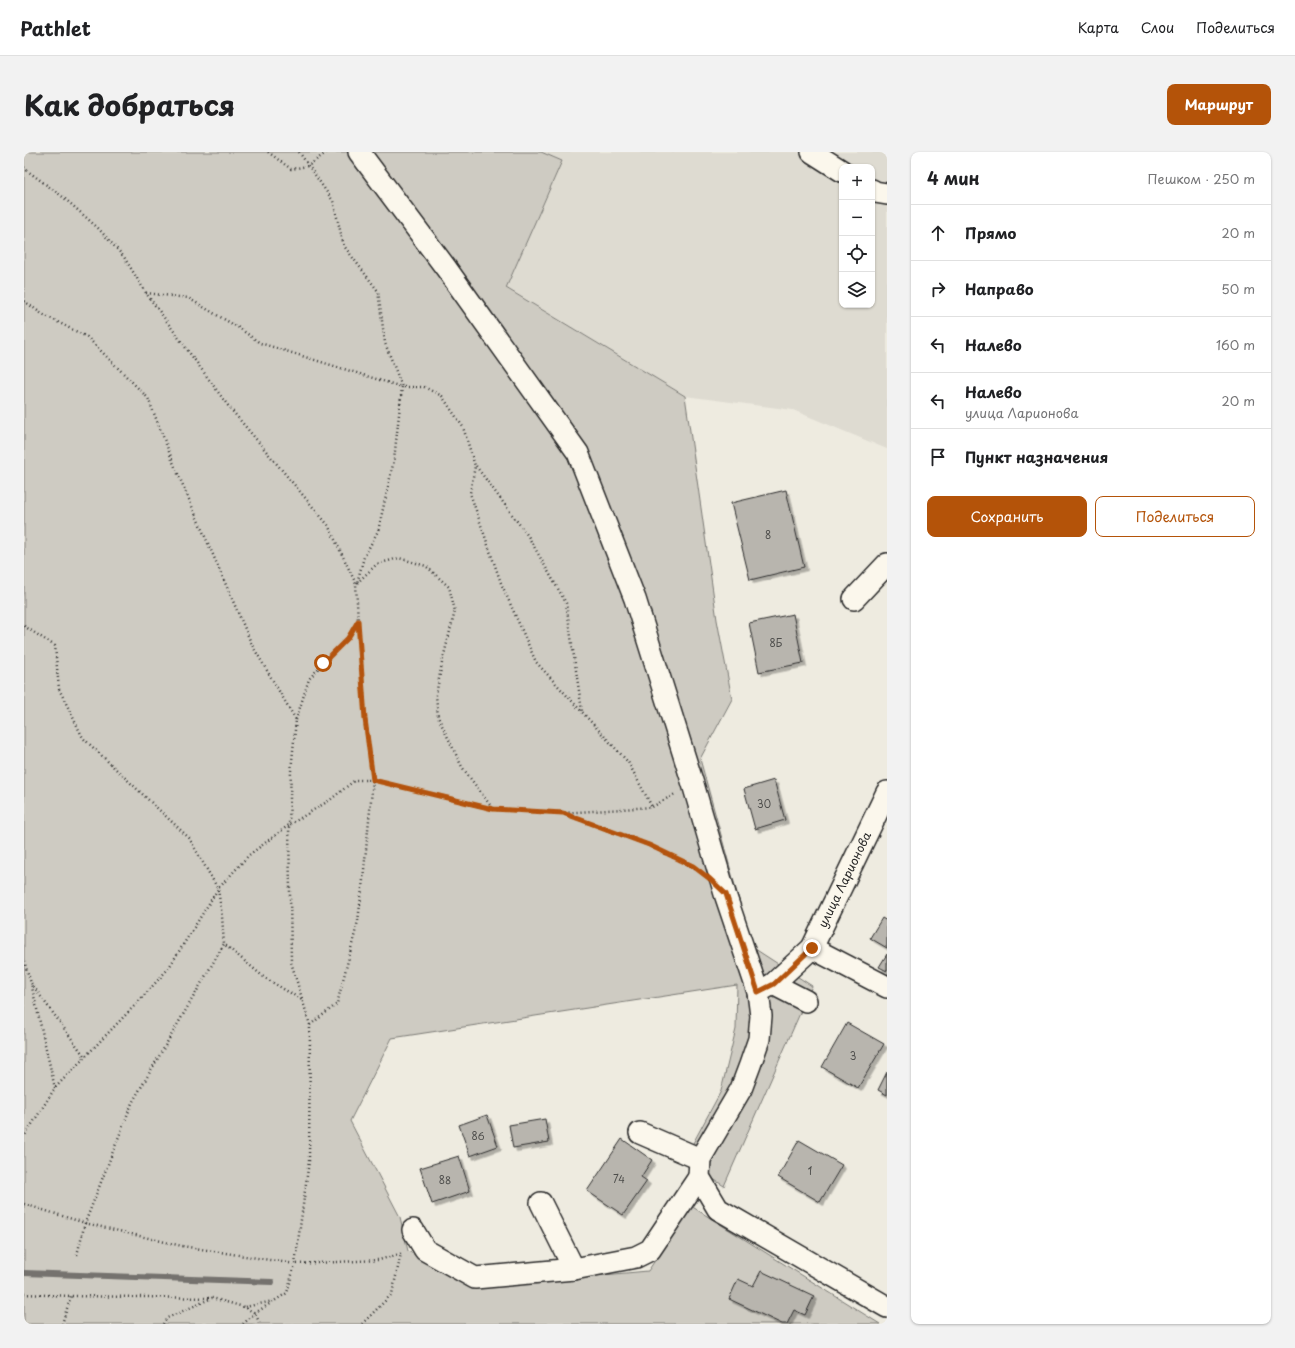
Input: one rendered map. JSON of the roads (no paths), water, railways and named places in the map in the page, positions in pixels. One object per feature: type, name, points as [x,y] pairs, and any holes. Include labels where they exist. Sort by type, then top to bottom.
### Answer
[{"type":"street","points":[[359,152],[446,268],[578,453],[635,600],[726,894],[766,988],[759,1039],[741,1089],[652,1256],[636,1257],[574,1268],[475,1278],[425,1250],[413,1230]]},
{"type":"street","points":[[812,152],[839,169]]},
{"type":"street","points":[[875,192],[887,194]]},
{"type":"street","points":[[854,599],[887,564]]},
{"type":"street","name":"улица Ларионова","points":[[766,988],[812,948],[887,792]]},
{"type":"street","points":[[812,948],[887,987]]},
{"type":"street","points":[[766,988],[806,1001]]},
{"type":"street","points":[[640,1134],[700,1168],[718,1209],[887,1307]]},
{"type":"street","points":[[540,1203],[574,1268]]},
{"type":"waterway","points":[[24,1273],[272,1282]]}]
